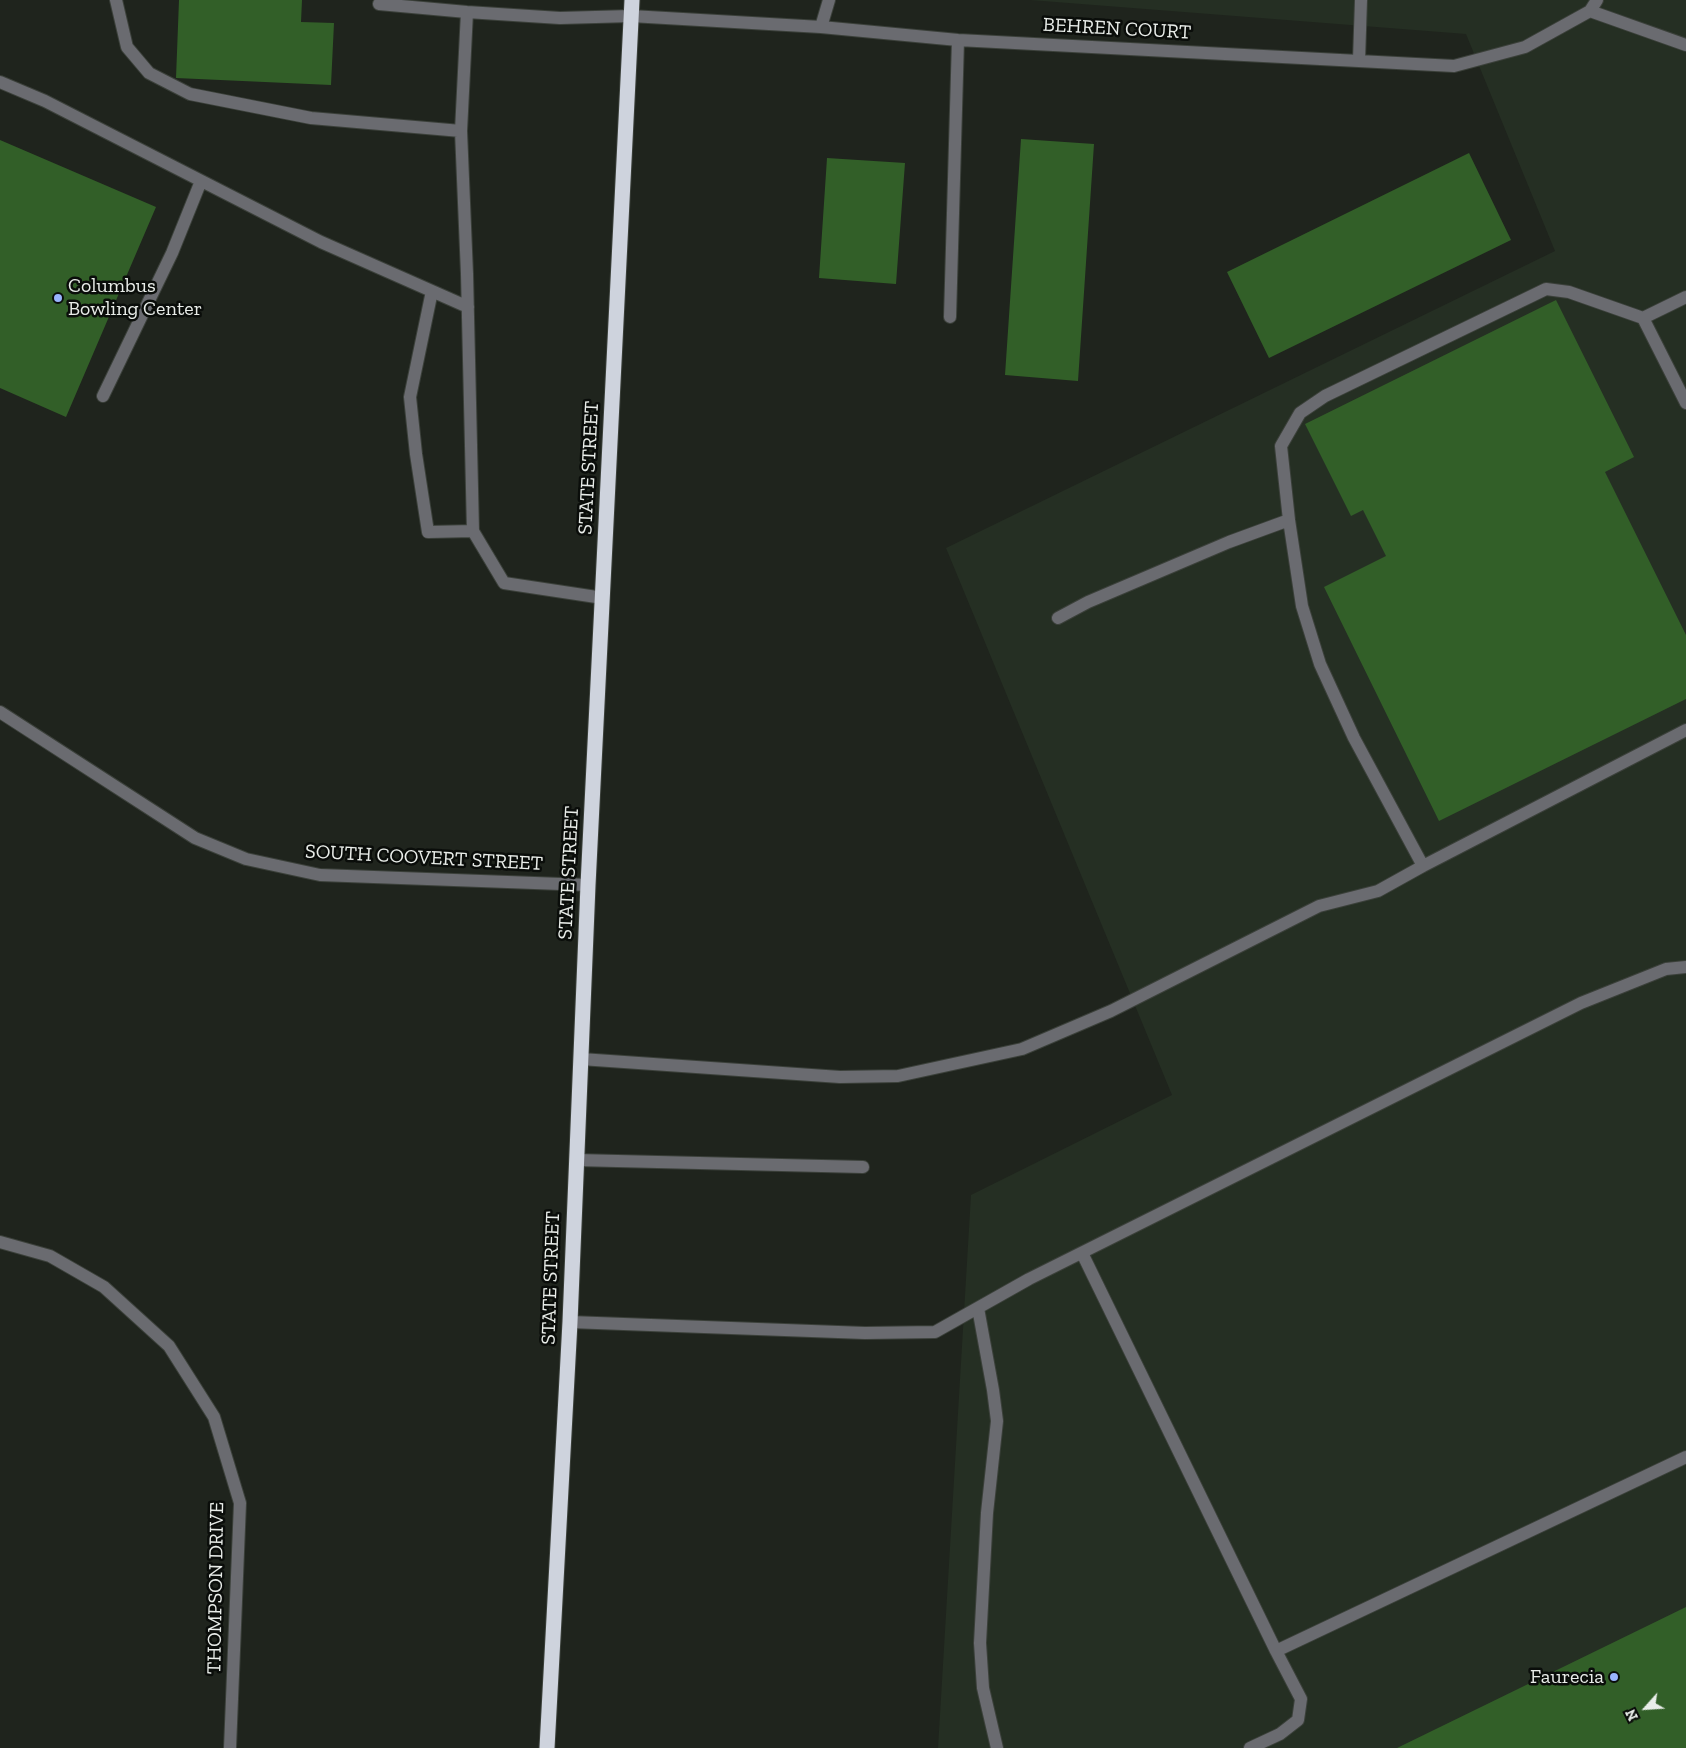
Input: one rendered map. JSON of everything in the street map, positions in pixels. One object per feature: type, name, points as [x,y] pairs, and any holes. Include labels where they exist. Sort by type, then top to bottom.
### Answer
[{"type":"highway","name":"STATE STREET","points":[[547,1748],[570,1322],[588,886],[632,0]]},
{"type":"street","points":[[116,0],[127,47],[149,73],[190,94],[311,118],[461,131]]},
{"type":"street","points":[[821,27],[829,0]]},
{"type":"street","points":[[1359,60],[1361,0]]},
{"type":"street","points":[[1597,0],[1590,11],[1686,45]]},
{"type":"street","name":"BEHREN COURT","points":[[379,4],[560,18],[631,16],[821,27],[958,40],[1454,66],[1525,47],[1590,11]]},
{"type":"street","points":[[467,12],[461,131],[474,531],[504,583],[602,598]]},
{"type":"street","points":[[950,317],[958,40]]},
{"type":"street","points":[[0,82],[45,101],[321,242],[468,307]]},
{"type":"street","points":[[103,396],[172,253],[201,181]]},
{"type":"street","points":[[1423,866],[1354,738],[1320,664],[1302,606],[1289,520],[1281,446],[1300,413],[1325,396],[1546,289],[1569,292],[1643,318],[1686,403]]},
{"type":"street","points":[[432,291],[410,397],[416,454],[428,532],[474,531]]},
{"type":"street","points":[[1643,318],[1686,297]]},
{"type":"street","points":[[1058,618],[1088,602],[1229,542],[1289,520]]},
{"type":"street","name":"SOUTH COOVERT STREET","points":[[0,712],[195,838],[246,859],[320,875],[588,886]]},
{"type":"street","points":[[581,1059],[840,1077],[898,1076],[1012,1051],[1111,1011],[1319,906],[1378,891],[1686,730]]},
{"type":"street","points":[[570,1322],[865,1333],[935,1332],[1030,1279],[1580,1003],[1666,969],[1686,967]]},
{"type":"street","points":[[576,1160],[863,1167]]},
{"type":"street","name":"THOMPSON DRIVE","points":[[0,1242],[50,1256],[104,1287],[169,1346],[214,1418],[240,1503],[230,1748]]},
{"type":"street","points":[[1082,1253],[1276,1651],[1301,1698],[1298,1720],[1280,1734],[1250,1748]]},
{"type":"street","points":[[978,1308],[997,1421],[987,1513],[980,1643],[983,1688],[997,1748]]},
{"type":"street","points":[[1276,1651],[1686,1457]]},
{"type":"shaded area","points":[[1030,0],[1686,0],[1686,1748],[938,1748],[971,1195],[1172,1095],[946,548],[1555,251],[1466,34]]},
{"type":"building","points":[[179,0],[302,0],[301,22],[334,23],[331,85],[176,78]]},
{"type":"building","points":[[1021,139],[1094,144],[1078,381],[1005,375]]},
{"type":"building","name":"Columbus Bowling Center","points":[[0,140],[156,207],[66,417],[0,388]]},
{"type":"building","points":[[1469,153],[1511,240],[1269,358],[1227,272]]},
{"type":"building","points":[[827,158],[905,163],[896,284],[819,278]]},
{"type":"building","points":[[1556,300],[1634,457],[1605,472],[1686,635],[1686,699],[1439,821],[1324,587],[1386,556],[1363,510],[1351,516],[1305,424]]},
{"type":"building","name":"Faurecia","points":[[1686,1607],[1686,1748],[1397,1748]]},
{"type":"place","name":"Columbus Bowling Center","points":[[58,298]]},
{"type":"place","name":"Faurecia","points":[[1614,1677]]}]
